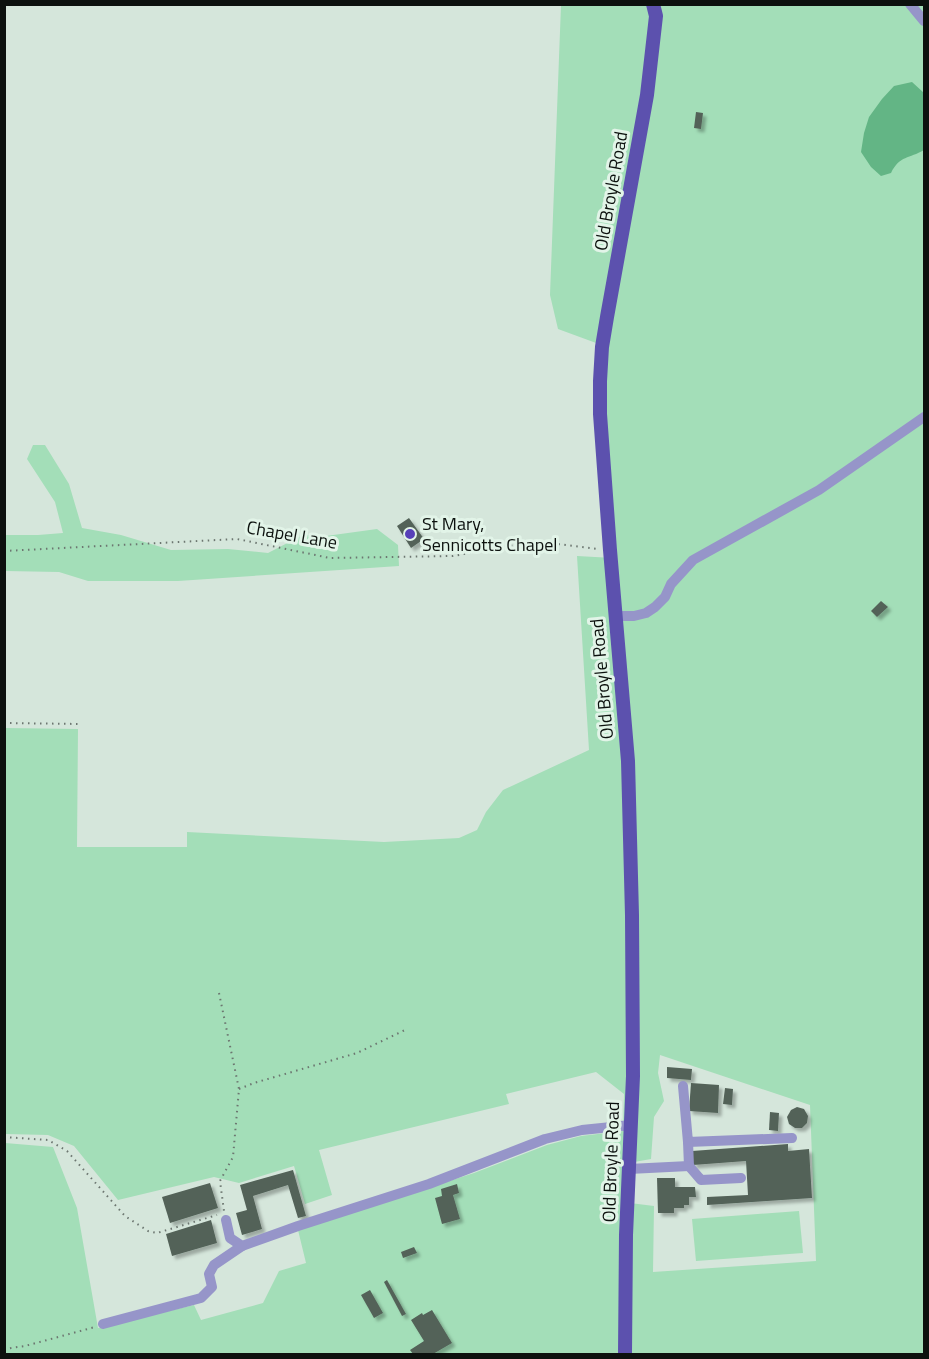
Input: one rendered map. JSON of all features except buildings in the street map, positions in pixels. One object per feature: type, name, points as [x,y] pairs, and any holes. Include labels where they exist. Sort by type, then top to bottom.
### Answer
[{"type":"main road","name":"Old Broyle Road","points":[[625,1354],[626,1247],[633,1076],[628,761],[600,414],[602,347],[647,95],[656,16],[653,4]]},
{"type":"lane","points":[[910,4],[924,21]]},
{"type":"lane","points":[[615,616],[634,616],[646,613],[665,597],[671,584],[693,560],[819,490],[924,417]]},
{"type":"lane","points":[[683,1086],[689,1166],[701,1180],[741,1178]]},
{"type":"lane","points":[[103,1324],[201,1298],[212,1287],[210,1274],[214,1265],[242,1246],[429,1184],[545,1139],[582,1130],[631,1125]]},
{"type":"lane","points":[[688,1142],[792,1138]]},
{"type":"lane","points":[[629,1169],[689,1166]]},
{"type":"lane","points":[[226,1220],[230,1238],[242,1246]]},
{"type":"path","name":"Chapel Lane","points":[[4,551],[237,539],[330,558],[453,556],[531,542],[610,550]]},
{"type":"path","points":[[4,723],[81,724]]},
{"type":"path","points":[[219,993],[240,1089],[233,1157],[220,1181],[226,1220]]},
{"type":"path","points":[[240,1089],[357,1053],[405,1030]]},
{"type":"path","points":[[4,1137],[48,1140],[67,1151],[125,1216],[147,1231],[157,1233],[219,1215],[226,1220]]},
{"type":"path","points":[[4,1349],[25,1346],[103,1324]]},
{"type":"shaded area","points":[[561,5],[924,5],[924,1354],[5,1354],[5,1143],[53,1147],[77,1208],[98,1328],[194,1305],[201,1320],[263,1303],[279,1271],[306,1263],[298,1230],[474,1173],[547,1145],[581,1136],[623,1131],[624,1094],[596,1072],[506,1094],[509,1104],[319,1150],[332,1195],[305,1204],[294,1166],[239,1183],[214,1177],[118,1200],[74,1146],[48,1135],[5,1134],[5,728],[78,729],[77,847],[187,847],[187,832],[384,842],[459,838],[477,830],[486,812],[503,790],[589,750],[577,556],[613,558],[605,382],[607,347],[558,329],[550,295]],"holes":[[[660,1055],[810,1105],[816,1261],[653,1272],[654,1206],[622,1202],[623,1164],[651,1159],[654,1117],[664,1101],[658,1073]]]},
{"type":"shaded area","points":[[912,82],[924,93],[924,150],[901,160],[891,173],[881,176],[871,167],[861,152],[869,117],[894,86]]},
{"type":"shaded area","points":[[33,445],[45,445],[69,484],[82,528],[121,535],[171,550],[228,549],[268,553],[303,535],[326,536],[377,529],[398,545],[399,566],[178,581],[88,581],[59,572],[5,571],[5,535],[63,533],[55,502],[27,459]]},
{"type":"shaded area","points":[[799,1211],[803,1253],[696,1261],[692,1219]]},
{"type":"place","name":"St Mary, Sennicotts Chapel","points":[[410,534]]}]
